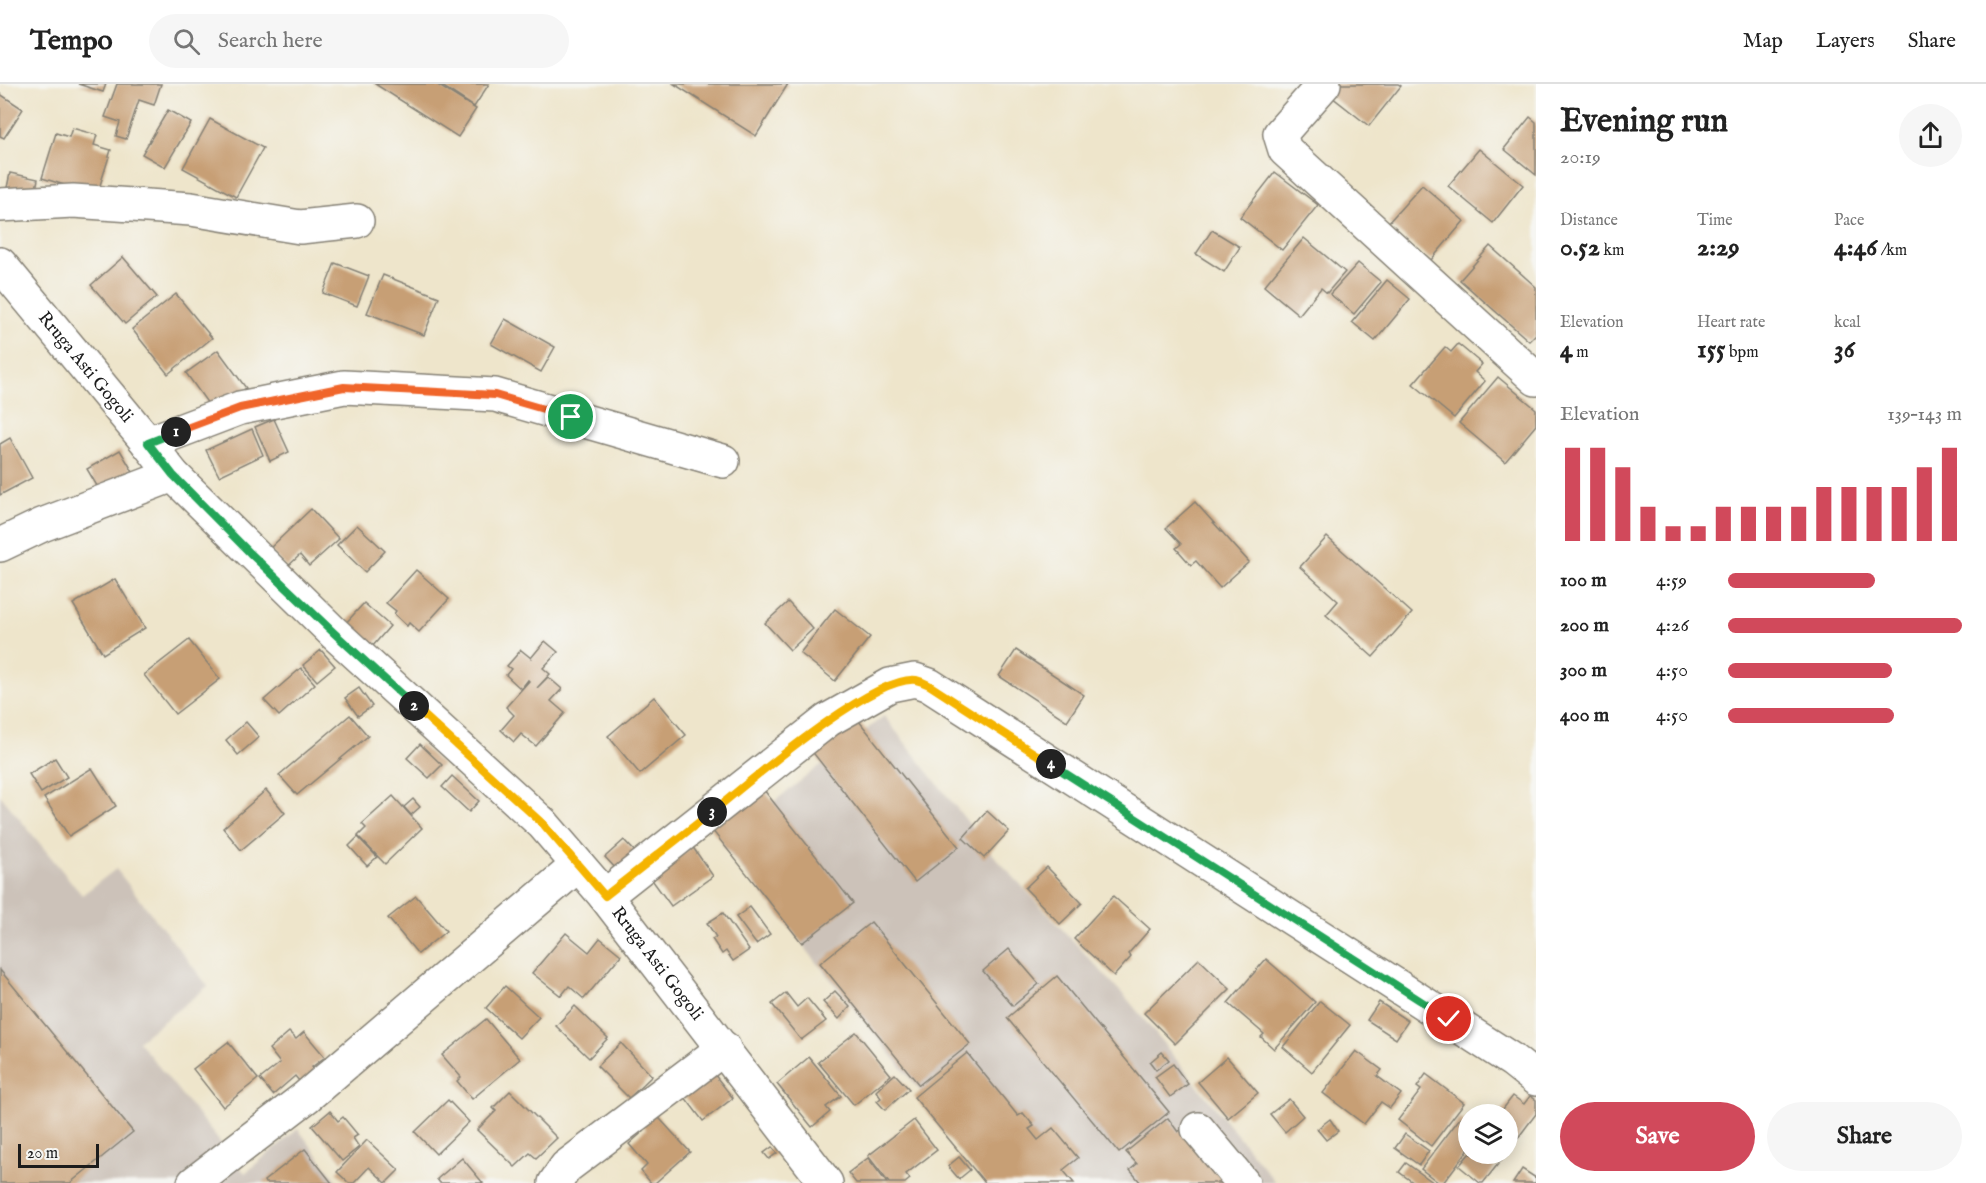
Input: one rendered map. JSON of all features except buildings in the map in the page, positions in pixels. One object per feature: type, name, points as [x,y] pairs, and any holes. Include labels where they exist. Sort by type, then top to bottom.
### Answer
[{"type":"street","points":[[1324,84],[1281,135],[1285,150],[1536,379]]},
{"type":"street","points":[[0,205],[73,201],[191,208],[300,227],[357,221]]},
{"type":"street","name":"Rruga Asti Gogoli","points":[[0,264],[173,475],[334,633],[543,824],[605,896],[826,1183]]},
{"type":"street","points":[[148,443],[240,408],[344,387],[495,395],[723,461]]},
{"type":"street","points":[[0,545],[42,525],[173,475]]},
{"type":"street","points":[[605,896],[828,720],[890,685],[915,680],[929,685],[1512,1060],[1536,1079]]},
{"type":"street","points":[[194,1183],[306,1097],[578,864]]},
{"type":"street","points":[[555,1183],[566,1167],[724,1048]]},
{"type":"street","points":[[1198,1129],[1243,1183]]},
{"type":"shaded area","points":[[884,716],[996,858],[1129,1001],[1276,1183],[994,1183],[721,843]]},
{"type":"shaded area","points":[[0,795],[82,895],[116,869],[208,986],[138,1041],[245,1173],[298,1129],[339,1183],[0,1183]]},
{"type":"route","points":[[571,417],[495,395],[344,387],[240,408],[148,443],[173,475],[250,553],[543,824],[605,896],[828,720],[890,685],[915,680],[929,685],[1449,1019]]}]
